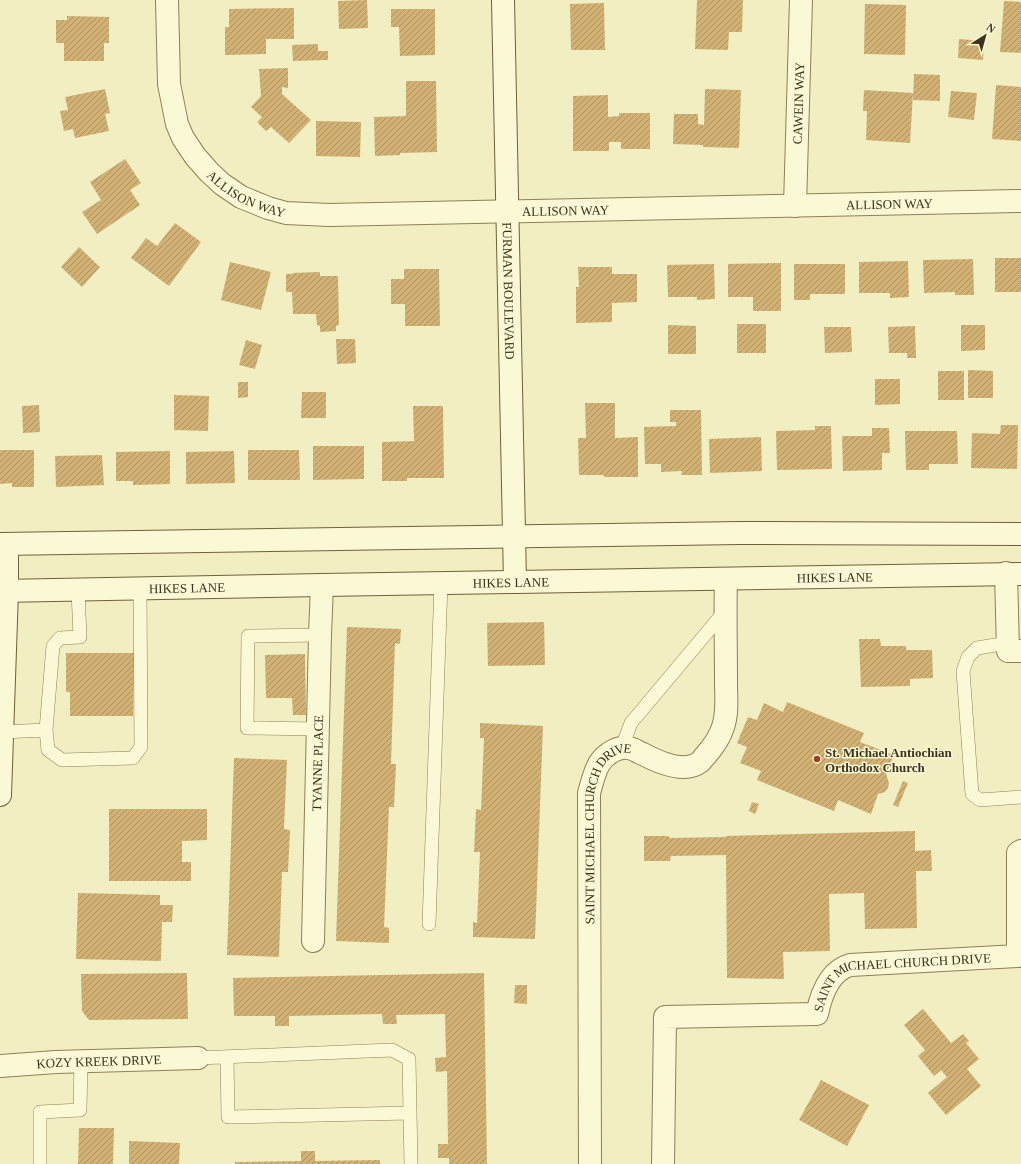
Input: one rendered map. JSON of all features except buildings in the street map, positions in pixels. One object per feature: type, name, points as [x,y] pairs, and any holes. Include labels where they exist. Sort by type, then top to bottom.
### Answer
[{"type":"street","name":"ALLISON WAY","points":[[167,0],[169,84],[177,124],[183,138],[195,156],[222,184],[242,197],[268,208],[286,213],[329,215],[1021,201]]},
{"type":"street","name":"FURMAN BOULEVARD","points":[[503,0],[515,582]]},
{"type":"street","name":"CAWEIN WAY","points":[[795,206],[801,0]]},
{"type":"street","points":[[0,795],[4,544],[740,532],[1021,534]]},
{"type":"street","points":[[1013,573],[1015,647]]},
{"type":"street","name":"HIKES LANE","points":[[4,591],[1013,573]]},
{"type":"street","name":"SAINT MICHAEL CHURCH DRIVE","points":[[590,1164],[589,793],[593,777],[599,763],[611,752],[622,748],[631,748],[670,766],[685,767],[699,762],[717,739],[723,728],[726,714],[726,579]]},
{"type":"street","name":"TYANNE PLACE","points":[[312,942],[322,585]]},
{"type":"street","name":"SAINT MICHAEL CHURCH DRIVE","points":[[663,1164],[665,1017],[817,1014],[825,987],[834,975],[843,967],[850,965],[1018,956],[1018,852],[1021,851]]},
{"type":"street","name":"KOZY KREEK DRIVE","points":[[0,1066],[198,1058]]},
{"type":"lane","points":[[428,924],[442,582]]},
{"type":"lane","points":[[78,590],[80,637],[60,638],[53,646],[46,730],[48,750],[62,760],[133,758],[141,747],[140,589]]},
{"type":"lane","points":[[622,748],[631,723],[725,611]]},
{"type":"lane","points":[[317,729],[247,728],[248,636],[320,635]]},
{"type":"lane","points":[[1015,647],[977,648],[968,657],[963,671],[972,794],[980,800],[1021,797]]},
{"type":"lane","points":[[2,732],[46,730]]},
{"type":"lane","points":[[198,1058],[392,1050],[409,1059],[411,1164]]},
{"type":"lane","points":[[227,1057],[228,1117],[410,1113]]},
{"type":"lane","points":[[40,1164],[40,1112],[80,1110],[81,1062]]},
{"type":"place","name":"St. Michael Antiochian Orthodox Church","points":[[817,759]]}]
